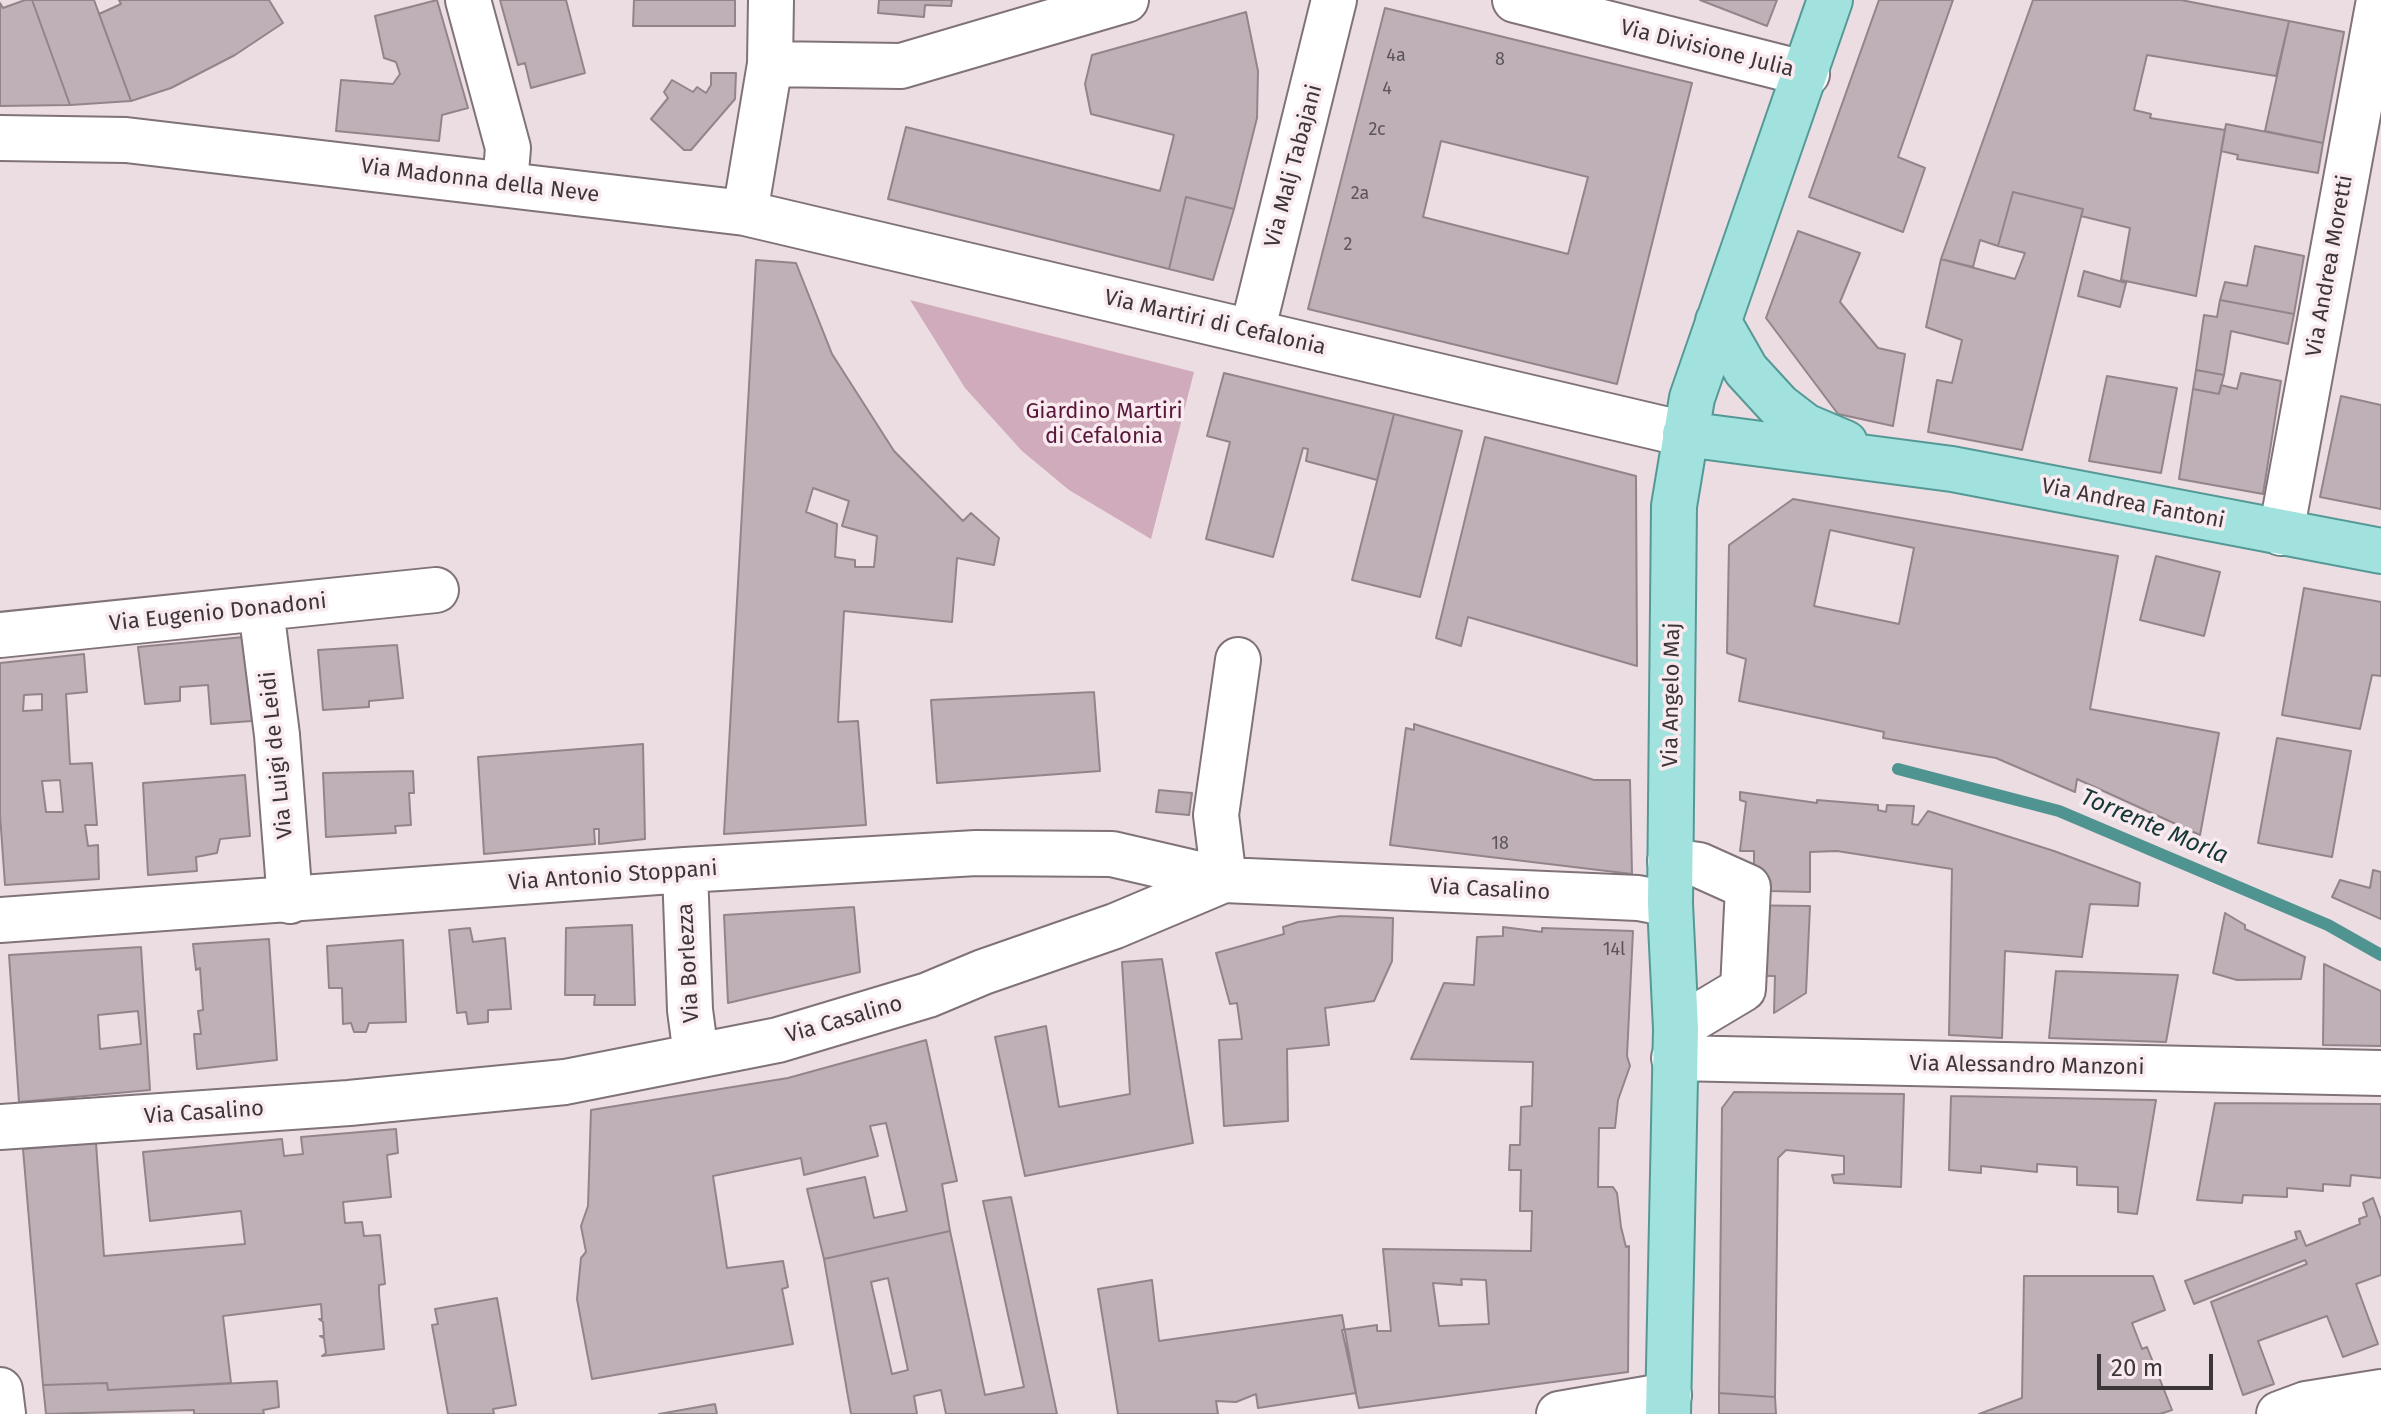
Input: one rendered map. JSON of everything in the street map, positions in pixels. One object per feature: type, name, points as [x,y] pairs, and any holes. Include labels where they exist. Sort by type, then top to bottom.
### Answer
[{"type":"main road","name":"Via Angelo Maj","points":[[1668,1405],[1675,1043],[1670,904],[1674,506],[1692,398],[1807,74],[1830,0]]},
{"type":"main road","name":"Via Andrea Fantoni","points":[[1718,321],[1746,370],[1779,406],[1805,426],[1884,459]]},
{"type":"main road","name":"Via Andrea Fantoni","points":[[1685,434],[1884,459],[2381,551]]},
{"type":"street","points":[[468,0],[508,148],[505,184]]},
{"type":"street","points":[[745,213],[770,64],[771,0]]},
{"type":"street","points":[[770,64],[901,66],[1126,0]]},
{"type":"street","name":"Via Malj Tabajani","points":[[1252,332],[1334,0]]},
{"type":"street","name":"Via Divisione Julia","points":[[1515,0],[1644,17],[1807,74]]},
{"type":"street","name":"Via Andrea Moretti","points":[[2281,533],[2379,13]]},
{"type":"street","name":"Via Madonna della Neve","points":[[0,138],[126,140],[745,213]]},
{"type":"street","name":"Via Martiri di Cefalonia","points":[[745,213],[1685,434]]},
{"type":"street","name":"Via Eugenio Donadoni","points":[[0,635],[436,590]]},
{"type":"street","name":"Via Luigi de Leidi","points":[[261,609],[277,735],[290,901]]},
{"type":"street","points":[[1224,880],[1216,815],[1238,660]]},
{"type":"street","name":"Via Antonio Stoppani","points":[[0,920],[685,870],[976,853],[1112,854],[1224,880]]},
{"type":"street","points":[[1670,861],[1699,865],[1748,887],[1743,989],[1675,1043]]},
{"type":"street","name":"Via Borlezza","points":[[685,870],[690,1010],[696,1055]]},
{"type":"street","name":"Via Casalino","points":[[0,1127],[349,1103],[565,1082],[778,1040],[928,995],[983,972],[1115,926],[1224,880],[1638,898],[1670,904]]},
{"type":"street","name":"Via Alessandro Manzoni","points":[[1675,1043],[2381,1073]]},
{"type":"street","points":[[2279,1414],[2306,1404],[2381,1392]]},
{"type":"street","points":[[1559,1414],[1668,1405]]},
{"type":"green space","name":"Giardino Martiri di Cefalonia","points":[[910,300],[1194,372],[1151,539],[1069,490],[1022,451],[965,388]]},
{"type":"building","points":[[32,0],[70,105],[0,106],[0,3],[3,8]]},
{"type":"building","points":[[32,0],[94,0],[131,101],[70,105]]},
{"type":"building","points":[[119,0],[269,0],[283,23],[235,55],[171,88],[131,101],[99,14],[121,4]]},
{"type":"building","points":[[437,0],[468,108],[442,115],[439,141],[336,131],[341,80],[393,84],[400,74],[396,62],[384,58],[375,16]]},
{"type":"building","points":[[500,0],[566,0],[585,73],[531,88],[525,63],[518,65]]},
{"type":"building","points":[[634,0],[735,0],[735,26],[633,26]]},
{"type":"building","points":[[879,0],[952,0],[951,6],[925,5],[924,17],[878,13]]},
{"type":"building","points":[[1700,0],[1777,0],[1767,26]]},
{"type":"building","points":[[1879,0],[1953,0],[1898,157],[1925,168],[1903,232],[1809,197]]},
{"type":"building","points":[[2033,0],[2181,0],[2289,21],[2276,76],[2147,55],[2134,110],[2151,114],[2150,118],[2225,130],[2196,296],[2121,280],[2130,228],[2081,216],[2083,209],[2013,192],[1998,246],[1980,240],[1973,267],[1941,259]]},
{"type":"building","points":[[1385,8],[1692,83],[1617,384],[1308,309]],"holes":[[[1441,141],[1588,177],[1568,254],[1423,217]]]},
{"type":"building","points":[[1246,12],[1258,71],[1257,118],[1234,209],[1186,197],[1169,269],[888,199],[906,127],[1160,191],[1174,135],[1091,114],[1085,84],[1092,55]]},
{"type":"building","points":[[2289,21],[2344,32],[2323,143],[2265,131]]},
{"type":"building","points":[[711,73],[736,73],[735,99],[691,150],[684,150],[651,119],[668,98],[664,92],[672,80],[693,92],[697,87],[706,93],[711,85]]},
{"type":"building","points":[[2226,124],[2323,143],[2318,173],[2237,159],[2238,155],[2221,151]]},
{"type":"building","points":[[2013,192],[2083,209],[2022,450],[1928,432],[1937,380],[1952,383],[1962,340],[1926,327],[1941,259],[2015,279],[2025,253],[1998,246]]},
{"type":"building","points":[[1186,197],[1234,209],[1213,280],[1169,269]]},
{"type":"building","points":[[1798,231],[1860,253],[1840,302],[1878,348],[1905,354],[1893,426],[1838,414],[1766,318]]},
{"type":"building","points":[[2255,246],[2304,256],[2294,314],[2220,300],[2225,282],[2247,286]]},
{"type":"building","points":[[756,260],[796,263],[832,354],[894,451],[963,521],[971,513],[999,538],[994,565],[957,558],[952,622],[844,611],[838,722],[858,721],[866,825],[724,834]],"holes":[[[813,488],[849,501],[842,526],[877,536],[874,567],[855,567],[855,560],[835,557],[837,524],[806,512]]]},
{"type":"building","points":[[2084,271],[2126,283],[2120,307],[2078,296]]},
{"type":"building","points":[[2220,300],[2294,314],[2288,344],[2231,331],[2224,375],[2196,370],[2204,315],[2217,317]]},
{"type":"building","points":[[2196,370],[2224,375],[2219,394],[2193,389]]},
{"type":"building","points":[[1224,373],[1394,414],[1377,480],[1306,461],[1308,449],[1303,448],[1273,557],[1206,539],[1230,442],[1207,436]]},
{"type":"building","points":[[2241,373],[2281,381],[2263,494],[2179,479],[2193,389],[2219,394],[2221,385],[2237,389]]},
{"type":"building","points":[[2107,376],[2177,388],[2161,473],[2089,461]]},
{"type":"building","points":[[2341,396],[2381,405],[2381,509],[2320,497]]},
{"type":"building","points":[[1394,414],[1462,431],[1420,597],[1352,580]]},
{"type":"building","points":[[1485,437],[1636,476],[1637,666],[1468,617],[1461,646],[1436,638]]},
{"type":"building","points":[[1793,499],[2118,556],[2090,709],[2219,733],[2200,835],[2077,779],[2075,792],[1996,758],[1883,738],[1884,732],[1739,701],[1746,659],[1727,653],[1729,545]],"holes":[[[1830,530],[1914,548],[1899,624],[1814,606]]]},
{"type":"building","points":[[2156,556],[2220,572],[2204,636],[2140,620]]},
{"type":"building","points":[[2304,588],[2381,602],[2381,676],[2372,675],[2360,729],[2282,715]]},
{"type":"building","points":[[244,637],[252,721],[211,724],[208,685],[180,687],[180,701],[145,704],[138,647]]},
{"type":"building","points":[[397,645],[403,698],[369,701],[369,707],[323,710],[318,650]]},
{"type":"building","points":[[84,654],[87,692],[66,694],[70,764],[92,763],[97,825],[85,825],[88,846],[98,845],[99,879],[5,885],[0,815],[0,663]],"holes":[[[42,694],[42,710],[23,711],[24,695]],[[60,780],[63,812],[46,812],[42,781]]]},
{"type":"building","points":[[1094,692],[1100,771],[937,783],[931,700]]},
{"type":"building","points":[[1414,724],[1594,780],[1630,780],[1632,874],[1390,845],[1406,728],[1414,730]]},
{"type":"building","points":[[2277,738],[2351,751],[2332,857],[2258,843]]},
{"type":"building","points":[[643,744],[645,839],[599,844],[599,829],[594,829],[595,844],[484,854],[478,757]]},
{"type":"building","points":[[413,771],[414,793],[409,793],[411,825],[395,826],[396,833],[326,837],[323,773]]},
{"type":"building","points":[[245,775],[250,836],[220,839],[217,853],[196,857],[197,871],[148,875],[143,783]]},
{"type":"building","points":[[1159,790],[1192,793],[1189,815],[1156,812]]},
{"type":"building","points":[[1740,792],[1817,803],[1817,800],[1878,805],[1878,810],[1886,812],[1887,805],[1914,806],[1912,824],[1918,825],[1928,811],[2054,851],[2140,883],[2138,906],[2090,904],[2082,957],[2005,951],[2002,1038],[1949,1035],[1952,869],[1837,851],[1810,852],[1810,892],[1770,891],[1754,866],[1754,851],[1740,851],[1746,802],[1740,800]]},
{"type":"building","points":[[2373,870],[2381,872],[2381,919],[2332,897],[2340,880],[2370,888]]},
{"type":"building","points":[[1730,905],[1810,906],[1806,993],[1774,1013],[1775,976],[1728,975]]},
{"type":"building","points":[[854,907],[860,972],[728,1003],[724,915]]},
{"type":"building","points":[[2225,913],[2245,925],[2245,929],[2305,957],[2301,979],[2237,980],[2213,973]]},
{"type":"building","points":[[1341,916],[1393,918],[1392,961],[1374,1001],[1325,1008],[1329,1045],[1287,1049],[1288,1121],[1224,1126],[1219,1040],[1242,1039],[1237,1003],[1230,1004],[1216,953],[1284,934],[1283,927],[1298,922]]},
{"type":"building","points":[[632,925],[635,1005],[594,1005],[595,995],[565,995],[566,928]]},
{"type":"building","points":[[1503,927],[1542,932],[1542,928],[1633,931],[1627,1056],[1630,1066],[1618,1100],[1615,1128],[1599,1128],[1598,1187],[1613,1187],[1617,1193],[1621,1227],[1626,1247],[1629,1246],[1628,1372],[1359,1408],[1342,1330],[1377,1325],[1377,1331],[1391,1331],[1383,1249],[1531,1251],[1532,1211],[1520,1211],[1521,1170],[1509,1170],[1510,1145],[1520,1145],[1521,1107],[1532,1106],[1533,1062],[1411,1059],[1444,983],[1474,985],[1477,937],[1503,936]],"holes":[[[1461,1279],[1486,1280],[1489,1324],[1439,1326],[1433,1283],[1462,1285]]]},
{"type":"building","points":[[470,928],[473,942],[505,938],[511,1009],[488,1010],[488,1022],[468,1024],[466,1012],[457,1013],[449,930]]},
{"type":"building","points":[[269,939],[277,1060],[197,1069],[194,1034],[201,1034],[198,1011],[203,1010],[200,968],[196,970],[193,944]]},
{"type":"building","points":[[403,940],[406,1022],[369,1023],[366,1032],[354,1032],[351,1023],[343,1024],[342,988],[329,988],[327,946]]},
{"type":"building","points":[[141,947],[150,1090],[19,1102],[9,955]],"holes":[[[138,1011],[141,1044],[100,1049],[98,1015]]]},
{"type":"building","points":[[1162,959],[1193,1143],[1025,1176],[995,1037],[1046,1026],[1059,1107],[1130,1094],[1122,962]]},
{"type":"building","points":[[2324,964],[2381,991],[2381,1046],[2323,1045]]},
{"type":"building","points":[[2056,971],[2178,975],[2166,1042],[2049,1038]]},
{"type":"building","points":[[926,1040],[957,1181],[942,1184],[950,1231],[824,1259],[807,1189],[865,1177],[874,1218],[907,1211],[886,1123],[870,1126],[878,1156],[804,1175],[801,1158],[713,1176],[727,1268],[783,1261],[788,1287],[782,1289],[793,1344],[592,1379],[577,1299],[581,1258],[586,1252],[581,1226],[588,1206],[591,1110],[788,1078]]},
{"type":"building","points":[[1734,1092],[1904,1094],[1901,1187],[1834,1183],[1832,1175],[1844,1174],[1844,1156],[1786,1150],[1778,1158],[1775,1397],[1719,1393],[1722,1108]]},
{"type":"building","points":[[1951,1096],[2156,1100],[2137,1214],[2118,1212],[2118,1187],[2077,1185],[2077,1167],[2037,1164],[2037,1172],[1981,1166],[1981,1173],[1949,1170]]},
{"type":"building","points":[[2215,1103],[2381,1104],[2381,1178],[2351,1175],[2350,1186],[2323,1184],[2323,1191],[2287,1188],[2287,1197],[2243,1195],[2242,1203],[2197,1200]]},
{"type":"building","points":[[396,1129],[398,1153],[387,1155],[391,1197],[343,1202],[345,1223],[362,1222],[364,1236],[380,1235],[385,1284],[379,1285],[384,1349],[322,1356],[326,1353],[324,1338],[320,1336],[324,1336],[323,1322],[319,1319],[322,1319],[321,1304],[223,1316],[231,1383],[108,1390],[107,1383],[43,1385],[23,1149],[96,1143],[104,1256],[245,1244],[241,1211],[150,1221],[143,1152],[282,1139],[284,1156],[303,1154],[301,1137]]},
{"type":"building","points":[[1011,1197],[1057,1414],[946,1414],[941,1390],[914,1396],[917,1414],[851,1414],[824,1259],[950,1231],[985,1395],[1024,1387],[983,1201]],"holes":[[[888,1278],[908,1370],[892,1374],[871,1282]]]},
{"type":"building","points":[[2373,1198],[2381,1220],[2381,1275],[2356,1284],[2378,1344],[2343,1357],[2327,1316],[2258,1341],[2274,1384],[2243,1395],[2211,1302],[2307,1264],[2305,1260],[2194,1304],[2185,1281],[2297,1239],[2295,1232],[2300,1231],[2306,1246],[2360,1224],[2359,1219],[2367,1216],[2363,1203]]},
{"type":"building","points":[[2024,1276],[2153,1276],[2165,1310],[2132,1323],[2142,1349],[2147,1347],[2172,1410],[2160,1414],[1979,1414],[2022,1398]]},
{"type":"building","points":[[1152,1280],[1159,1341],[1342,1315],[1356,1393],[1258,1408],[1256,1394],[1236,1402],[1216,1401],[1218,1414],[1118,1414],[1098,1289]]},
{"type":"building","points":[[497,1298],[516,1405],[493,1409],[494,1414],[448,1414],[432,1325],[438,1324],[435,1309]]},
{"type":"building","points":[[277,1381],[279,1407],[263,1410],[264,1414],[194,1414],[194,1410],[46,1414],[43,1385],[107,1383],[108,1390]]},
{"type":"building","points":[[1719,1393],[1775,1397],[1776,1414],[1719,1414]]},
{"type":"building","points":[[715,1404],[717,1414],[659,1414]]},
{"type":"waterway","name":"Torrente Morla","points":[[1898,769],[2059,811],[2328,925],[2381,955]]}]
